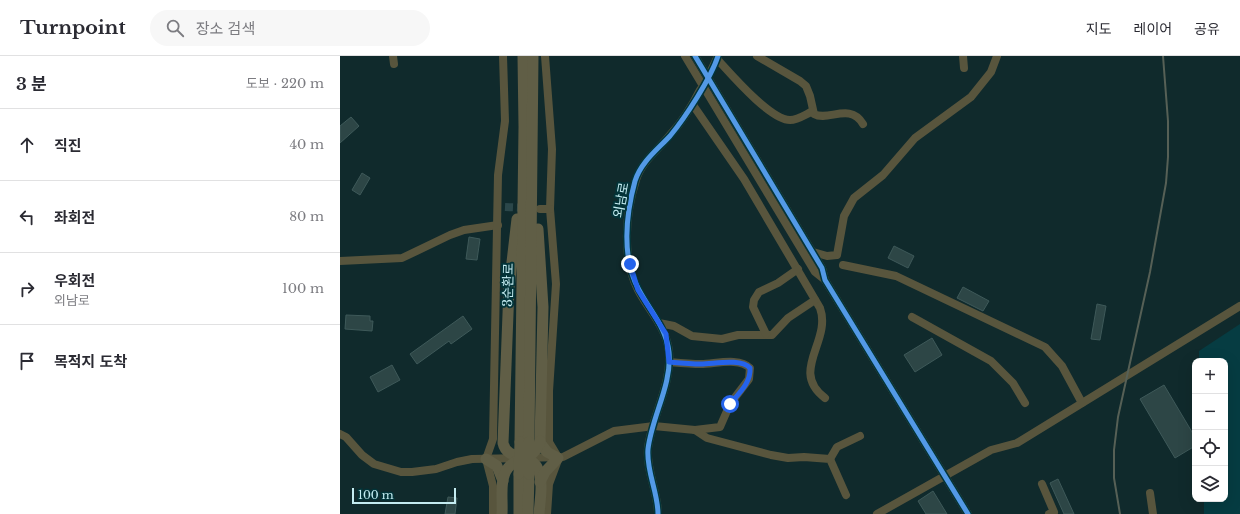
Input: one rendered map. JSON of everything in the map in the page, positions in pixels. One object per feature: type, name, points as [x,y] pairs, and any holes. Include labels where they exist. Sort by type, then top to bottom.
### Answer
[{"type":"highway","name":"3순환로","points":[[523,56],[528,157]]},
{"type":"highway","name":"3순환로","points":[[528,514],[524,474],[524,442],[528,157],[533,56]]},
{"type":"highway","points":[[528,157],[509,288],[503,440],[504,447],[509,453],[524,458],[536,466],[540,482],[539,514]]},
{"type":"highway","points":[[502,514],[503,482],[508,467],[536,450],[540,440],[543,307],[528,157]]},
{"type":"highway","points":[[503,440],[497,453],[486,459],[497,466],[503,482]]},
{"type":"highway","points":[[540,440],[545,451],[558,458],[545,472],[540,482]]},
{"type":"highway","name":"3순환로","points":[[519,514],[524,474]]},
{"type":"street","points":[[493,514],[493,486],[486,459],[493,439],[498,225],[501,207],[498,175],[505,121],[503,56]]},
{"type":"street","points":[[545,56],[552,148],[550,209],[556,284],[549,391],[549,442],[558,458],[549,484],[547,514]]},
{"type":"street","points":[[685,56],[813,252],[822,268],[825,280],[968,514]]},
{"type":"street","points":[[695,56],[815,272],[825,280]]},
{"type":"street","points":[[757,56],[768,58],[806,86],[814,114],[821,117],[838,113],[846,113],[860,119],[863,124]]},
{"type":"street","points":[[963,56],[964,68]]},
{"type":"street","points":[[813,252],[828,256],[837,255],[844,216],[854,198],[883,175],[915,138],[971,97],[991,72],[997,56]]},
{"type":"street","points":[[710,73],[718,57],[745,89],[779,116],[789,120],[813,111]]},
{"type":"street","name":"외남로","points":[[658,514],[648,460],[649,442],[666,382],[669,362],[666,334],[638,290],[631,272],[628,241],[628,211],[640,170],[693,105],[700,90]]},
{"type":"street","points":[[693,105],[748,186],[798,269],[822,314],[823,321],[809,373],[814,388],[825,398]]},
{"type":"street","points":[[748,186],[762,176]]},
{"type":"street","points":[[540,209],[550,209]]},
{"type":"street","points":[[340,261],[402,258],[450,234],[464,230],[498,225]]},
{"type":"street","points":[[844,265],[896,276],[1045,347],[1062,366],[1082,403]]},
{"type":"street","points":[[766,334],[753,307],[754,300],[759,292],[798,269]]},
{"type":"street","points":[[659,323],[674,326],[692,336],[722,339],[738,335],[772,335],[788,318],[815,300]]},
{"type":"street","points":[[877,514],[991,450],[1017,443],[1240,306]]},
{"type":"street","points":[[912,317],[991,361],[1012,383],[1025,403]]},
{"type":"street","points":[[340,434],[346,437],[362,455],[374,464],[396,470],[412,472],[436,469],[465,460],[558,458],[575,452],[614,431],[654,426],[695,430],[720,427],[730,404],[749,379],[750,368],[744,364],[731,363],[701,364],[669,362]]},
{"type":"street","points":[[695,430],[707,438],[772,455],[788,458],[804,457],[830,459]]},
{"type":"street","points":[[837,447],[860,436]]},
{"type":"street","points":[[830,459],[843,438]]},
{"type":"street","points":[[830,459],[846,495]]},
{"type":"street","points":[[1042,484],[1054,512],[1049,514]]},
{"type":"street","points":[[1150,493],[1153,514]]},
{"type":"shaded area","points":[[1240,324],[1240,514],[1204,514],[1204,502],[1228,502],[1228,358],[1199,358],[1199,351]]},
{"type":"building","points":[[351,117],[359,126],[340,143],[340,126]]},
{"type":"building","points":[[362,173],[370,178],[360,195],[352,190]]},
{"type":"building","points":[[469,237],[480,239],[477,260],[466,259]]},
{"type":"building","points":[[894,246],[914,256],[908,268],[888,258]]},
{"type":"building","points":[[963,287],[989,301],[983,311],[957,298]]},
{"type":"building","points":[[1097,304],[1106,306],[1100,340],[1091,339]]},
{"type":"building","points":[[346,315],[370,316],[370,321],[373,321],[372,331],[345,329]]},
{"type":"building","points":[[463,316],[472,329],[451,344],[449,341],[417,364],[410,354]]},
{"type":"building","points":[[932,338],[942,355],[915,372],[904,355]]},
{"type":"building","points":[[392,365],[400,380],[378,392],[370,377]]},
{"type":"building","points":[[1164,385],[1192,432],[1192,448],[1175,458],[1140,399]]},
{"type":"building","points":[[1058,479],[1074,514],[1064,514],[1050,483]]},
{"type":"building","points":[[933,491],[947,514],[926,514],[918,501]]},
{"type":"building","points":[[448,497],[457,498],[455,514],[445,514]]},
{"type":"tunnel","points":[[505,207],[528,208]]},
{"type":"railway","points":[[1120,514],[1114,478],[1114,450],[1118,417],[1150,272],[1166,183],[1168,121],[1163,56]]},
{"type":"cycle path","points":[[695,56],[822,268],[825,280],[968,514]]},
{"type":"cycle path","points":[[658,514],[649,465],[648,449],[653,425],[668,376],[669,352],[665,335],[643,298],[633,277],[627,250],[629,207],[635,181],[641,168],[683,119],[704,86],[718,56]]},
{"type":"route","points":[[630,264],[631,272],[638,290],[666,334],[669,362],[701,364],[725,362],[744,364],[750,368],[749,379],[730,404]]}]
